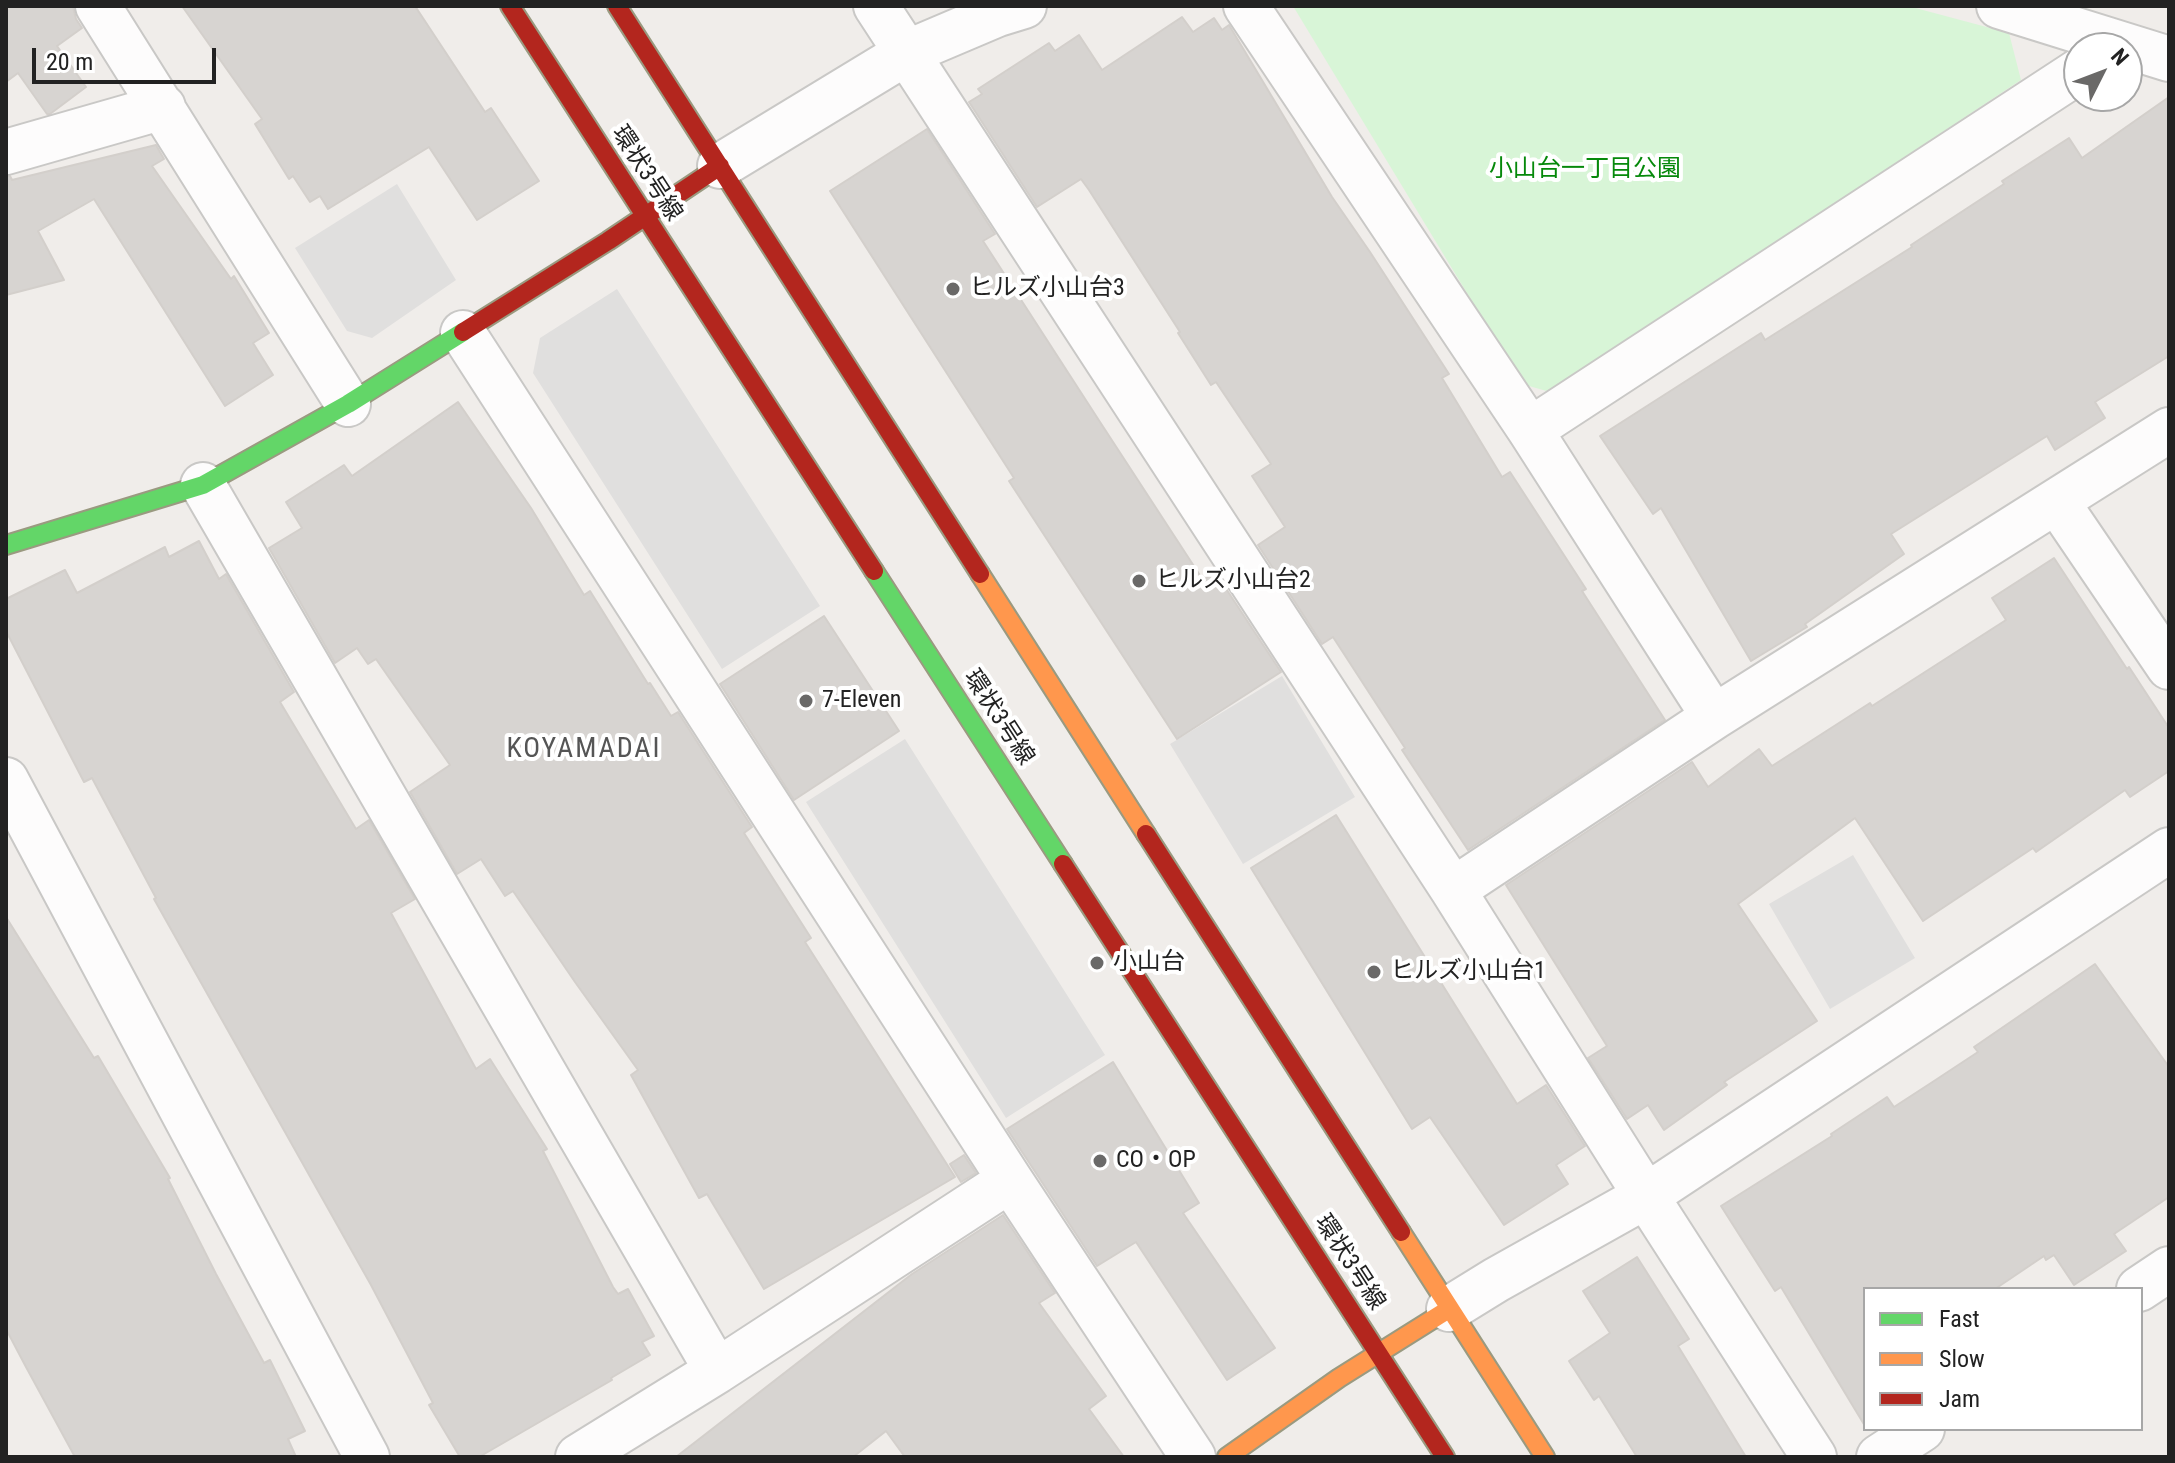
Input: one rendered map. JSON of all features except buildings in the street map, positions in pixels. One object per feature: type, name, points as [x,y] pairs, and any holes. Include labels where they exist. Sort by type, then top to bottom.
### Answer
[{"type":"street","points":[[98,6],[348,404]]},
{"type":"street","name":"環状3号線","points":[[510,6],[1445,1457]]},
{"type":"street","points":[[617,6],[1545,1457]]},
{"type":"street","points":[[876,6],[1453,890],[1814,1457]]},
{"type":"street","points":[[6,545],[203,485],[348,404],[645,217],[720,166],[906,53],[1024,6]]},
{"type":"street","points":[[1246,6],[1530,430],[1714,717]]},
{"type":"street","points":[[2003,7],[2076,32]]},
{"type":"street","points":[[2143,52],[2169,59]]},
{"type":"street","points":[[1530,430],[2063,81]]},
{"type":"street","points":[[6,152],[163,107]]},
{"type":"street","points":[[463,333],[1010,1180],[1193,1457]]},
{"type":"street","points":[[1453,890],[1714,717],[2169,430]]},
{"type":"street","points":[[203,485],[717,1371]]},
{"type":"street","points":[[2057,502],[2169,667]]},
{"type":"street","points":[[6,780],[367,1457]]},
{"type":"street","points":[[1227,1457],[1339,1378],[1449,1309],[1646,1196],[2169,850]]},
{"type":"street","points":[[578,1457],[717,1371],[1010,1180]]},
{"type":"street","points":[[2142,1287],[2169,1269]]},
{"type":"street","points":[[1879,1457],[1919,1431]]},
{"type":"green space","name":"小山台一丁目公園","points":[[1293,6],[1908,6],[2009,33],[2021,80],[1550,392],[1522,384]]},
{"type":"shaded area","points":[[397,184],[456,280],[372,338],[347,331],[295,248]]},
{"type":"shaded area","points":[[617,289],[820,606],[722,669],[533,373],[540,338]]},
{"type":"shaded area","points":[[1282,676],[1355,797],[1243,864],[1170,744]]},
{"type":"shaded area","points":[[905,739],[1105,1055],[1006,1118],[806,802]]},
{"type":"shaded area","points":[[1853,855],[1915,958],[1830,1009],[1769,904]]},
{"type":"traffic: fast","points":[[6,545],[203,485],[348,404],[463,332]]},
{"type":"traffic: fast","points":[[874,571],[1063,864]]},
{"type":"traffic: slow","points":[[980,574],[1146,834]]},
{"type":"traffic: slow","points":[[1401,1232],[1545,1457]]},
{"type":"traffic: slow","points":[[1227,1457],[1339,1378],[1449,1309]]},
{"type":"traffic: jam","points":[[510,6],[874,571]]},
{"type":"traffic: jam","points":[[617,6],[980,574]]},
{"type":"traffic: jam","points":[[463,332],[720,166]]},
{"type":"traffic: jam","points":[[1146,834],[1401,1232]]},
{"type":"traffic: jam","points":[[1063,864],[1445,1457]]},
{"type":"place","name":"ヒルズ小山台3","points":[[953,289]]},
{"type":"place","name":"ヒルズ小山台2","points":[[1139,581]]},
{"type":"place","name":"7-Eleven","points":[[806,701]]},
{"type":"place","name":"小山台","points":[[1097,963]]},
{"type":"place","name":"ヒルズ小山台1","points":[[1374,972]]},
{"type":"place","name":"CO・OP","points":[[1100,1161]]},
{"type":"district","name":"KOYAMADAI","points":[[584,750]]}]
